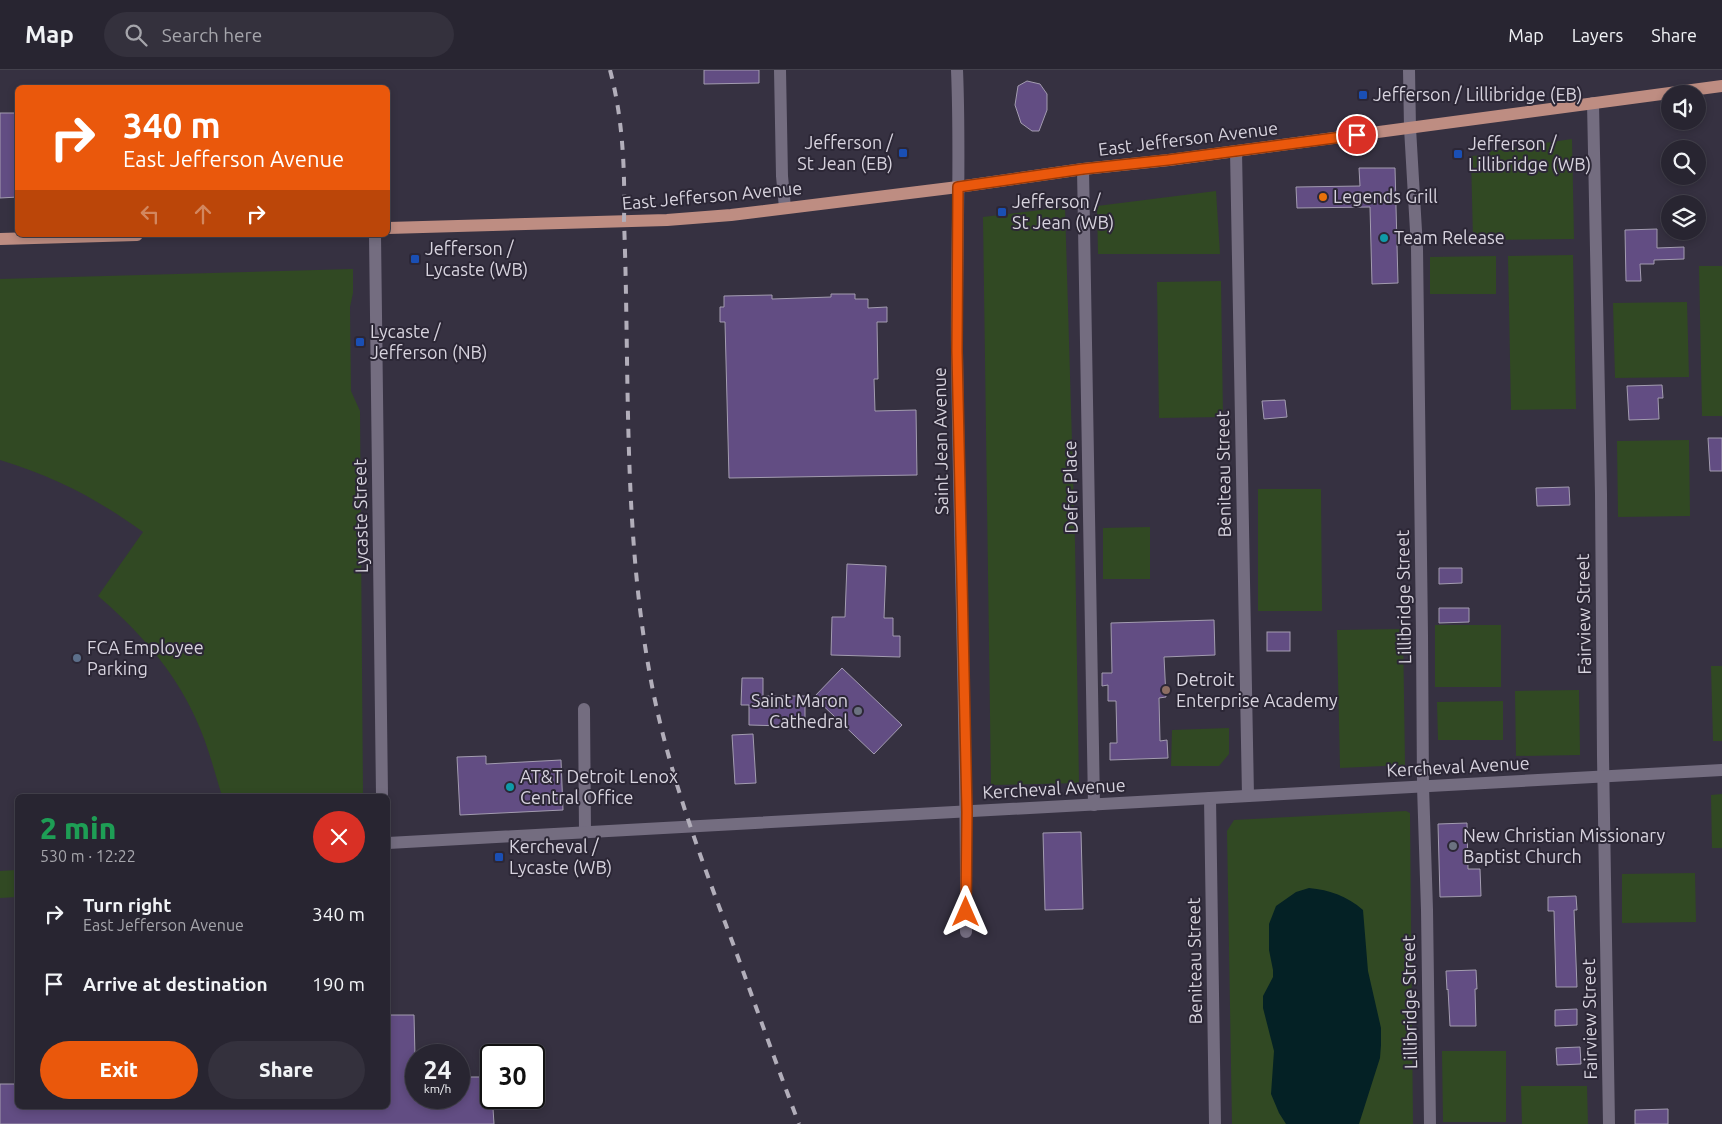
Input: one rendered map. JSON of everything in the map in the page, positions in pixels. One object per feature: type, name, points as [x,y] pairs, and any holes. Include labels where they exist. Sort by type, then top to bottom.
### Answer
[{"type":"main road","name":"East Jefferson Avenue","points":[[390,228],[667,220],[731,215],[958,187],[1083,169],[1168,160],[1722,86]]},
{"type":"main road","points":[[0,239],[68,237]]},
{"type":"street","points":[[780,70],[782,176],[786,208]]},
{"type":"street","name":"Saint Jean Avenue","points":[[958,70],[957,351],[967,812],[966,932]]},
{"type":"street","name":"Lillibridge Street","points":[[1409,70],[1410,128],[1417,248],[1423,786],[1430,1124]]},
{"type":"street","name":"Fairview Street","points":[[1593,103],[1601,494],[1603,776],[1609,1124]]},
{"type":"street","name":"Beniteau Street","points":[[1236,151],[1248,796]]},
{"type":"street","name":"Defer Place","points":[[1083,169],[1094,805]]},
{"type":"street","name":"Lycaste Street","points":[[375,237],[382,794]]},
{"type":"street","points":[[584,709],[585,832]]},
{"type":"street","name":"Kercheval Avenue","points":[[390,842],[1722,770]]},
{"type":"street","name":"Beniteau Street","points":[[1210,798],[1215,1124]]},
{"type":"green space","points":[[1572,139],[1574,239],[1473,240],[1471,156],[1488,155],[1491,151]]},
{"type":"green space","points":[[1216,191],[1220,254],[1098,254],[1097,206]]},
{"type":"green space","points":[[1065,207],[1075,543],[1079,783],[991,785],[983,217]]},
{"type":"green space","points":[[1573,255],[1576,409],[1511,410],[1508,256]]},
{"type":"green space","points":[[1496,256],[1496,294],[1430,294],[1430,257]]},
{"type":"green space","points":[[1699,266],[1722,266],[1722,416],[1702,416]]},
{"type":"green space","points":[[353,269],[353,293],[350,307],[351,391],[360,411],[363,794],[221,794],[199,727],[176,683],[140,636],[98,596],[143,532],[109,509],[57,481],[0,460],[0,279]]},
{"type":"green space","points":[[1221,281],[1223,417],[1159,418],[1157,282]]},
{"type":"green space","points":[[1687,302],[1689,377],[1615,378],[1613,303]]},
{"type":"green space","points":[[1689,440],[1690,516],[1618,517],[1617,441]]},
{"type":"green space","points":[[1258,489],[1321,489],[1322,611],[1258,611]]},
{"type":"green space","points":[[1150,527],[1150,579],[1103,579],[1103,528]]},
{"type":"green space","points":[[1435,625],[1501,625],[1501,687],[1435,687]]},
{"type":"green space","points":[[1403,629],[1405,765],[1340,768],[1337,630]]},
{"type":"green space","points":[[1711,666],[1722,666],[1722,741],[1713,741]]},
{"type":"green space","points":[[1579,690],[1580,755],[1516,756],[1515,691]]},
{"type":"green space","points":[[1503,701],[1503,740],[1438,740],[1437,702]]},
{"type":"green space","points":[[1229,728],[1229,754],[1219,766],[1171,766],[1172,730]]},
{"type":"green space","points":[[1722,794],[1722,848],[1712,848],[1711,795]]},
{"type":"green space","points":[[1406,811],[1410,813],[1413,1124],[1232,1124],[1227,831],[1234,820]]},
{"type":"green space","points":[[15,870],[15,897],[0,898],[0,871]]},
{"type":"green space","points":[[1695,873],[1696,922],[1622,923],[1622,874]]},
{"type":"green space","points":[[1442,1051],[1506,1051],[1506,1122],[1443,1122]]},
{"type":"green space","points":[[1521,1086],[1587,1086],[1588,1124],[1522,1124]]},
{"type":"shaded area","points":[[1309,888],[1338,894],[1363,910],[1368,971],[1381,1028],[1381,1045],[1380,1058],[1359,1124],[1286,1124],[1271,1094],[1274,1051],[1263,1008],[1263,996],[1273,977],[1269,950],[1269,924],[1276,906],[1296,892]]},
{"type":"building","points":[[704,70],[759,70],[759,83],[704,84]]},
{"type":"building","points":[[1027,81],[1040,84],[1047,94],[1047,110],[1039,131],[1032,131],[1021,123],[1015,105],[1018,86]]},
{"type":"building","points":[[0,113],[15,113],[15,197],[0,198]]},
{"type":"building","name":"Team Release","points":[[1359,168],[1395,168],[1398,283],[1372,284],[1370,207],[1297,208],[1296,187],[1360,186]]},
{"type":"building","points":[[1657,229],[1657,248],[1684,247],[1684,259],[1654,260],[1654,264],[1640,264],[1641,281],[1626,281],[1625,230]]},
{"type":"building","points":[[831,294],[855,294],[855,299],[868,299],[868,308],[887,307],[887,322],[877,322],[878,379],[874,379],[875,411],[916,410],[917,475],[729,478],[725,322],[720,322],[720,307],[724,307],[724,296],[772,295],[772,299],[831,297]]},
{"type":"building","points":[[1662,385],[1663,398],[1658,398],[1659,419],[1629,420],[1627,386]]},
{"type":"building","points":[[1285,400],[1287,417],[1264,419],[1262,401]]},
{"type":"building","points":[[1708,438],[1722,438],[1722,471],[1710,471]]},
{"type":"building","points":[[1569,487],[1570,505],[1537,506],[1536,488]]},
{"type":"building","points":[[847,564],[886,566],[884,618],[893,618],[893,636],[900,636],[900,657],[831,655],[832,617],[845,617]]},
{"type":"building","points":[[1439,568],[1462,568],[1462,583],[1439,584]]},
{"type":"building","points":[[1439,608],[1469,608],[1469,622],[1439,623]]},
{"type":"building","name":"Detroit Enterprise Academy","points":[[1214,620],[1215,655],[1164,657],[1166,697],[1159,698],[1160,741],[1167,740],[1168,758],[1110,760],[1110,743],[1117,743],[1116,701],[1108,701],[1108,685],[1102,686],[1102,673],[1112,673],[1111,623]]},
{"type":"building","points":[[1267,632],[1290,632],[1290,651],[1267,651]]},
{"type":"building","name":"Saint Maron Cathedral","points":[[842,668],[902,725],[874,754],[814,697]]},
{"type":"building","points":[[742,678],[763,678],[763,696],[805,696],[805,720],[784,720],[784,726],[749,725],[749,705],[741,705]]},
{"type":"building","points":[[753,734],[756,783],[735,784],[732,735]]},
{"type":"building","name":"AT&T Detroit Lenox Central Office","points":[[486,756],[486,764],[561,760],[563,810],[460,815],[457,757]]},
{"type":"building","name":"New Christian Missionary Baptist Church","points":[[1467,823],[1468,869],[1480,869],[1481,896],[1440,897],[1438,824]]},
{"type":"building","points":[[1081,832],[1083,909],[1045,910],[1043,833]]},
{"type":"building","points":[[1576,896],[1577,910],[1574,910],[1577,987],[1556,987],[1554,911],[1548,911],[1548,897]]},
{"type":"building","points":[[1476,970],[1476,1026],[1450,1026],[1446,971]]},
{"type":"building","points":[[1577,1009],[1577,1025],[1555,1026],[1555,1010]]},
{"type":"building","points":[[390,1015],[414,1015],[415,1044],[405,1044],[405,1109],[470,1109],[470,1077],[480,1077],[480,1109],[493,1109],[494,1124],[0,1124],[0,1084],[15,1084],[15,1109],[390,1109]]},
{"type":"building","points":[[1580,1047],[1581,1064],[1557,1065],[1556,1048]]},
{"type":"building","points":[[1668,1109],[1668,1124],[1635,1124],[1635,1110]]},
{"type":"railway","points":[[610,70],[618,107],[624,183],[629,457],[636,574],[643,633],[653,691],[669,757],[689,822],[799,1124]]},
{"type":"place","name":"Jefferson / Lillibridge (EB)","points":[[1363,95]]},
{"type":"place","name":"Jefferson / St Jean (EB)","points":[[903,153]]},
{"type":"place","name":"Jefferson / Lillibridge (WB)","points":[[1458,154]]},
{"type":"place","name":"Legends Grill","points":[[1323,197]]},
{"type":"place","name":"Jefferson / St Jean (WB)","points":[[1002,212]]},
{"type":"place","name":"Team Release","points":[[1384,238]]},
{"type":"place","name":"Jefferson / Lycaste (WB)","points":[[415,259]]},
{"type":"place","name":"Lycaste / Jefferson (NB)","points":[[360,342]]},
{"type":"place","name":"FCA Employee Parking","points":[[77,658]]},
{"type":"place","name":"Detroit Enterprise Academy","points":[[1166,690]]},
{"type":"place","name":"Saint Maron Cathedral","points":[[858,711]]},
{"type":"place","name":"AT&T Detroit Lenox Central Office","points":[[510,787]]},
{"type":"place","name":"New Christian Missionary Baptist Church","points":[[1453,846]]},
{"type":"place","name":"Kercheval / Lycaste (WB)","points":[[499,857]]},
{"type":"route","points":[[966,912],[967,812],[957,351],[958,187],[1083,169],[1168,160],[1357,135]]}]
